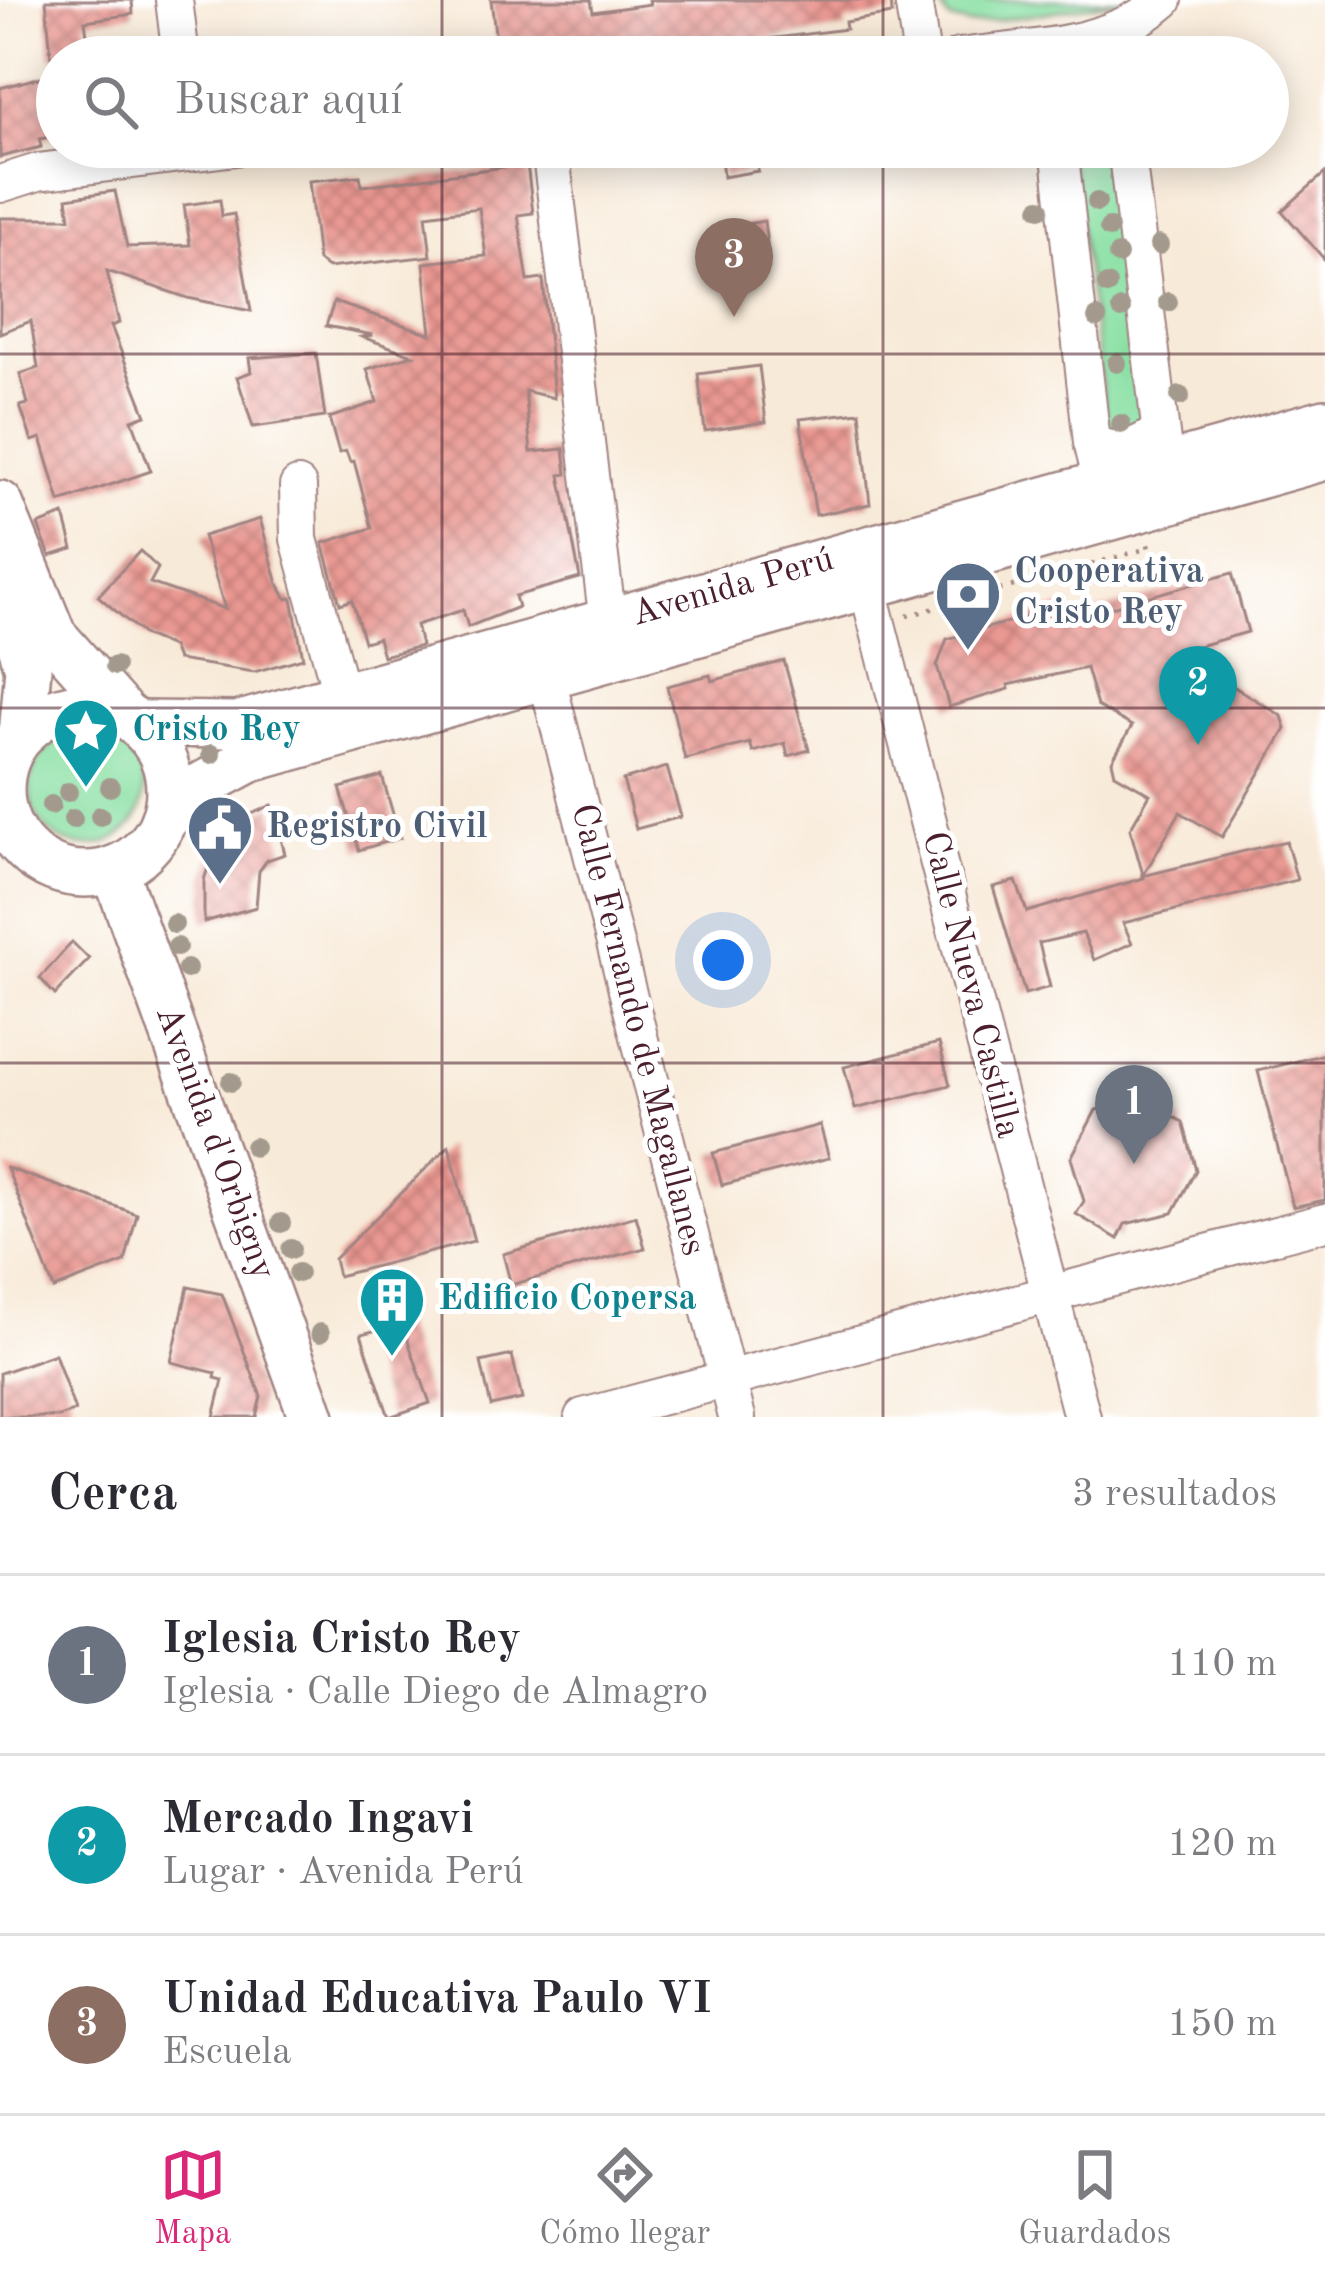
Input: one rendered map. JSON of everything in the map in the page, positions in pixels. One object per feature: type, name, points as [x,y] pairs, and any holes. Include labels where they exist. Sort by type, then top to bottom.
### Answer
[{"type":"main road","name":"Avenida Perú","points":[[132,720],[237,725],[342,698],[872,587],[1162,449],[1325,422]]},
{"type":"main road","name":"Avenida Perú","points":[[1102,481],[1325,457]]},
{"type":"main road","points":[[0,504],[53,635],[157,747],[168,776],[163,821],[146,848],[114,869],[72,873],[0,848]]},
{"type":"main road","points":[[0,581],[28,668],[2,794],[8,822],[24,847],[46,865]]},
{"type":"main road","name":"Avenida Perú","points":[[163,821],[194,790],[251,759],[542,658],[608,623],[872,587]]},
{"type":"main road","points":[[9,756],[44,717],[71,707],[99,707],[132,720]]},
{"type":"main road","name":"Avenida d'Orbigny","points":[[114,869],[312,1417]]},
{"type":"street","points":[[174,0],[178,36]]},
{"type":"street","points":[[913,0],[919,36]]},
{"type":"street","points":[[1124,36],[1164,0]]},
{"type":"street","points":[[0,184],[66,168]]},
{"type":"street","points":[[553,168],[608,623]]},
{"type":"street","points":[[1062,168],[1102,481]]},
{"type":"street","points":[[1129,168],[1162,449]]},
{"type":"street","points":[[298,486],[298,539],[342,698]]},
{"type":"street","name":"Calle Nueva Castilla","points":[[872,587],[1082,1417]]},
{"type":"street","name":"Calle Fernando de Magallanes","points":[[542,658],[737,1417]]},
{"type":"street","points":[[584,1417],[1325,1222]]},
{"type":"path","points":[[872,587],[1149,548]]},
{"type":"green space","points":[[935,0],[1123,0],[969,25],[950,20]]},
{"type":"green space","points":[[1072,168],[1115,168],[1143,423],[1109,438]]},
{"type":"green space","points":[[87,732],[109,736],[128,748],[140,767],[144,789],[140,811],[128,830],[109,842],[87,846],[65,842],[46,830],[34,811],[30,789],[34,767],[46,748],[65,736]]},
{"type":"building","points":[[46,0],[132,0],[133,14],[85,21],[87,36],[49,36]]},
{"type":"building","points":[[491,0],[591,0],[593,12],[650,4],[649,0],[891,0],[892,14],[845,22],[846,29],[791,36],[495,36]]},
{"type":"building","points":[[36,79],[36,148],[0,157],[0,88]]},
{"type":"building","points":[[527,168],[533,213],[518,215],[528,281],[543,279],[554,398],[525,391],[531,452],[564,449],[567,474],[560,475],[580,578],[515,596],[518,607],[468,627],[463,610],[416,625],[421,646],[383,656],[378,638],[364,642],[352,600],[340,604],[323,543],[372,528],[354,461],[350,462],[346,451],[339,453],[329,418],[377,402],[367,369],[413,355],[362,337],[373,335],[326,326],[334,302],[431,334],[424,263],[486,256],[479,208],[426,215],[431,256],[328,268],[318,261],[309,181],[360,176],[362,186]]},
{"type":"building","points":[[722,168],[758,168],[758,171],[723,177]]},
{"type":"building","points":[[1325,173],[1325,260],[1282,211]]},
{"type":"building","points":[[115,191],[127,247],[190,245],[184,205],[220,200],[222,216],[234,214],[251,311],[188,298],[107,271],[119,323],[111,326],[146,415],[132,420],[151,471],[60,502],[41,438],[32,441],[20,406],[28,404],[20,374],[38,368],[31,321],[0,333],[0,218],[70,218],[67,198]]},
{"type":"building","points":[[764,221],[769,260],[734,265],[729,227]]},
{"type":"building","points":[[316,353],[325,417],[253,427],[237,377],[251,372],[249,358]]},
{"type":"building","points":[[759,366],[766,422],[705,431],[698,374]]},
{"type":"building","points":[[860,412],[870,504],[816,515],[800,419]]},
{"type":"building","points":[[64,515],[73,549],[50,556],[38,525]]},
{"type":"building","points":[[260,519],[278,584],[287,599],[292,598],[303,658],[254,672],[177,660],[172,647],[145,636],[98,596],[140,551],[158,568],[150,583],[225,609],[203,536]]},
{"type":"building","points":[[1232,573],[1248,632],[1177,652],[1282,716],[1286,729],[1222,837],[1180,812],[1143,876],[1130,829],[1150,794],[1115,774],[1112,761],[1132,726],[1097,706],[1086,668],[1008,685],[1009,689],[949,707],[937,666],[947,639],[1070,605],[1073,618]]},
{"type":"building","points":[[784,661],[809,750],[788,756],[785,743],[753,752],[750,743],[685,759],[667,686],[710,675],[712,681]]},
{"type":"building","points":[[667,767],[681,817],[636,829],[623,780]]},
{"type":"building","points":[[382,776],[400,838],[359,850],[340,788]]},
{"type":"building","points":[[272,805],[285,854],[267,860],[259,871],[256,907],[204,922],[204,880],[214,849],[247,816]]},
{"type":"building","points":[[1286,841],[1297,880],[1123,923],[1132,943],[1094,960],[1083,933],[1039,943],[1050,987],[1025,994],[993,887],[1016,881],[1027,912],[1143,876]]},
{"type":"building","points":[[72,942],[89,959],[55,995],[40,978]]},
{"type":"building","points":[[939,1043],[950,1085],[855,1109],[844,1067]]},
{"type":"building","points":[[1325,1054],[1325,1200],[1293,1207],[1258,1071]]},
{"type":"building","points":[[1143,1100],[1183,1122],[1196,1170],[1173,1213],[1125,1224],[1118,1239],[1076,1214],[1084,1201],[1071,1158],[1096,1110]]},
{"type":"building","points":[[820,1125],[829,1158],[722,1185],[713,1153]]},
{"type":"building","points":[[449,1146],[474,1241],[338,1276],[334,1259]]},
{"type":"building","points":[[7,1168],[137,1214],[125,1262],[54,1289]]},
{"type":"building","points":[[636,1216],[645,1248],[511,1285],[503,1254]]},
{"type":"building","points":[[188,1287],[222,1294],[261,1396],[256,1417],[214,1417],[223,1380],[215,1378],[216,1373],[171,1362]]},
{"type":"building","name":"Edificio Copersa","points":[[402,1324],[430,1403],[389,1417],[361,1334]]},
{"type":"building","points":[[55,1354],[75,1411],[59,1417],[0,1417],[0,1373]]},
{"type":"building","points":[[512,1355],[522,1399],[491,1406],[481,1362]]},
{"type":"place","name":"Unidad Educativa Paulo VI","points":[[734,317]]},
{"type":"place","name":"Cooperativa Cristo Rey","points":[[968,653]]},
{"type":"place","name":"Mercado Ingavi","points":[[1198,745]]},
{"type":"place","name":"Cristo Rey","points":[[86,790]]},
{"type":"place","name":"Registro Civil","points":[[220,887]]},
{"type":"place","name":"Iglesia Cristo Rey","points":[[1134,1164]]},
{"type":"place","name":"Edificio Copersa","points":[[392,1359]]}]
